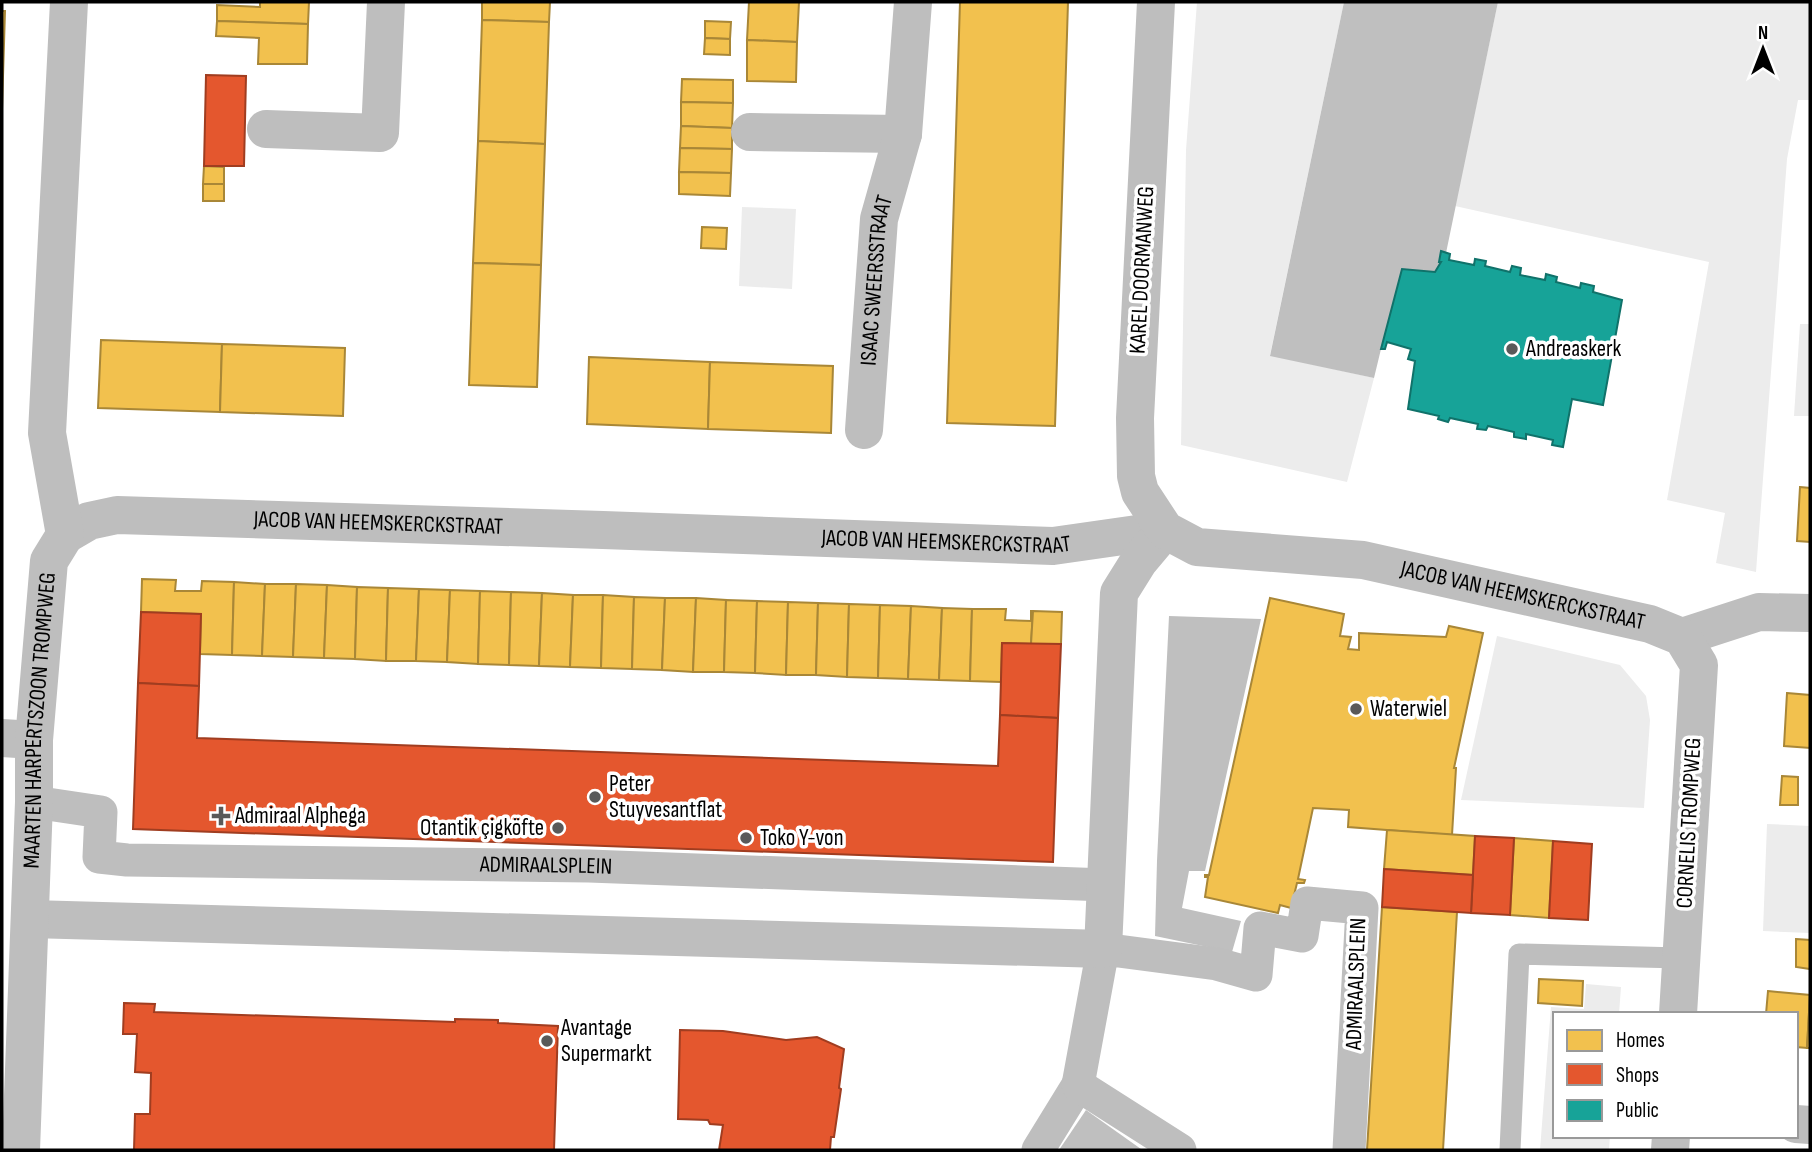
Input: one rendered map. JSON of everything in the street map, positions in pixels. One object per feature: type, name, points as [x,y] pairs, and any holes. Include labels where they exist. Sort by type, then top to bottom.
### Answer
[{"type":"street","points":[[65,535],[47,433],[69,2]]},
{"type":"street","points":[[266,129],[380,133],[386,2]]},
{"type":"street","name":"ISAAC SWEERSSTRAAT","points":[[864,430],[879,219],[903,134],[913,2]]},
{"type":"street","name":"KAREL DOORMANWEG","points":[[1156,2],[1135,418],[1136,476],[1140,492],[1165,530]]},
{"type":"street","points":[[750,132],[903,134]]},
{"type":"street","name":"JACOB VAN HEEMSKERCKSTRAAT","points":[[65,535],[89,521],[117,515],[1053,546],[1165,530],[1197,547],[1363,559],[1650,624],[1682,637]]},
{"type":"street","points":[[1038,1150],[1078,1085],[1103,949],[1119,593],[1139,561],[1165,530]]},
{"type":"street","name":"MAARTEN HARPERTSZOON TROMPWEG","points":[[21,1150],[34,802],[18,739],[49,561],[65,535]]},
{"type":"street","points":[[1682,637],[1759,612],[1810,613]]},
{"type":"street","name":"CORNELIS TROMPWEG","points":[[1678,1012],[1699,665],[1682,637]]},
{"type":"street","name":"ADMIRAALSPLEIN","points":[[34,802],[101,813],[99,857],[127,860],[589,866],[1107,885]]},
{"type":"street","name":"ADMIRAALSPLEIN","points":[[1103,949],[1217,964],[1256,975],[1260,928],[1302,936],[1307,903],[1362,908],[1349,1150]]},
{"type":"street","points":[[30,919],[1103,949]]},
{"type":"street","points":[[1078,1085],[1180,1150]]},
{"type":"lane","points":[[1510,1150],[1519,954],[1681,958]]},
{"type":"shaded area","points":[[1197,2],[1344,2],[1270,355],[1374,378],[1347,482],[1181,445],[1186,150]]},
{"type":"shaded area","points":[[1344,2],[1498,2],[1446,253],[1381,349],[1374,378],[1270,356]]},
{"type":"shaded area","points":[[1498,2],[1810,2],[1810,100],[1798,100],[1787,159],[1756,572],[1716,563],[1725,513],[1667,500],[1709,262],[1455,206]]},
{"type":"shaded area","points":[[742,207],[796,209],[792,289],[739,286]]},
{"type":"shaded area","points":[[1800,324],[1810,324],[1810,416],[1794,416]]},
{"type":"shaded area","points":[[1169,616],[1261,619],[1205,871],[1189,871],[1182,908],[1241,921],[1232,952],[1155,936]]},
{"type":"shaded area","points":[[1497,636],[1620,665],[1646,696],[1650,720],[1644,808],[1461,800]]},
{"type":"shaded area","points":[[1767,824],[1810,826],[1810,933],[1763,931]]},
{"type":"shaded area","points":[[1586,984],[1621,987],[1619,1012],[1553,1012],[1553,1138],[1610,1138],[1609,1150],[1540,1150],[1551,1007],[1584,1009]]},
{"type":"shaded area","points":[[1086,1110],[1141,1149],[1142,1150],[1059,1150]]},
{"type":"building: Homes","points":[[260,2],[309,2],[308,24],[217,21],[217,5],[260,7]]},
{"type":"building: Homes","points":[[482,2],[550,2],[549,22],[482,20]]},
{"type":"building: Homes","points":[[749,2],[799,2],[797,42],[747,40]]},
{"type":"building: Homes","points":[[960,2],[1068,2],[1055,426],[947,423]]},
{"type":"building: Homes","points":[[2,11],[5,11],[2,109]]},
{"type":"building: Homes","points":[[482,20],[549,22],[545,144],[478,141]]},
{"type":"building: Homes","points":[[217,21],[308,24],[307,64],[258,64],[259,38],[216,36]]},
{"type":"building: Homes","points":[[705,21],[731,22],[730,39],[705,38]]},
{"type":"building: Homes","points":[[705,38],[730,39],[730,55],[704,54]]},
{"type":"building: Homes","points":[[747,40],[797,42],[796,82],[747,81]]},
{"type":"building: Homes","points":[[682,79],[733,80],[733,103],[681,102]]},
{"type":"building: Homes","points":[[681,102],[733,103],[732,128],[681,126]]},
{"type":"building: Homes","points":[[681,126],[732,128],[732,149],[680,148]]},
{"type":"building: Homes","points":[[478,141],[545,144],[541,265],[473,263]]},
{"type":"building: Homes","points":[[680,148],[732,149],[731,173],[679,172]]},
{"type":"building: Homes","points":[[204,166],[224,167],[224,184],[203,184]]},
{"type":"building: Homes","points":[[679,172],[731,173],[730,196],[679,194]]},
{"type":"building: Homes","points":[[203,184],[224,184],[224,201],[203,201]]},
{"type":"building: Homes","points":[[702,227],[727,228],[726,249],[701,248]]},
{"type":"building: Homes","points":[[473,263],[541,265],[537,387],[469,385]]},
{"type":"building: Homes","points":[[101,340],[222,344],[220,412],[98,408]]},
{"type":"building: Homes","points":[[222,344],[345,348],[343,416],[220,412]]},
{"type":"building: Homes","points":[[589,357],[710,362],[708,429],[587,424]]},
{"type":"building: Homes","points":[[710,362],[833,366],[831,433],[708,429]]},
{"type":"building: Homes","points":[[1800,487],[1810,488],[1810,542],[1797,541]]},
{"type":"building: Homes","points":[[142,579],[176,580],[175,591],[201,591],[202,581],[234,582],[232,655],[200,654],[201,614],[141,612]]},
{"type":"building: Homes","points":[[234,582],[265,584],[262,656],[232,655]]},
{"type":"building: Homes","points":[[265,584],[296,584],[293,657],[262,656]]},
{"type":"building: Homes","points":[[296,584],[327,585],[324,658],[293,657]]},
{"type":"building: Homes","points":[[327,585],[357,587],[355,659],[324,658]]},
{"type":"building: Homes","points":[[357,587],[388,588],[386,661],[355,659]]},
{"type":"building: Homes","points":[[388,588],[419,589],[416,661],[386,661]]},
{"type":"building: Homes","points":[[419,589],[450,590],[447,662],[416,661]]},
{"type":"building: Homes","points":[[450,590],[480,591],[478,664],[447,662]]},
{"type":"building: Homes","points":[[480,591],[511,592],[509,665],[478,664]]},
{"type":"building: Homes","points":[[511,592],[542,593],[539,666],[509,665]]},
{"type":"building: Homes","points":[[542,593],[573,595],[570,667],[539,666]]},
{"type":"building: Homes","points":[[573,595],[603,595],[601,668],[570,667]]},
{"type":"building: Homes","points":[[603,595],[634,597],[632,669],[601,668]]},
{"type":"building: Homes","points":[[634,597],[665,598],[662,670],[632,669]]},
{"type":"building: Homes","points":[[665,598],[696,598],[693,672],[662,670]]},
{"type":"building: Homes","points":[[696,598],[726,600],[724,672],[693,672]]},
{"type":"building: Homes","name":"Waterwiel","points":[[1270,598],[1344,614],[1340,636],[1351,637],[1348,649],[1359,650],[1359,633],[1446,637],[1449,626],[1483,633],[1454,768],[1452,835],[1348,827],[1349,810],[1313,808],[1298,879],[1305,880],[1304,883],[1297,883],[1291,908],[1280,905],[1278,913],[1205,897],[1208,877],[1205,875],[1209,875]]},
{"type":"building: Homes","points":[[726,600],[757,601],[755,673],[724,672]]},
{"type":"building: Homes","points":[[757,601],[788,602],[786,675],[755,673]]},
{"type":"building: Homes","points":[[788,602],[818,603],[816,675],[786,675]]},
{"type":"building: Homes","points":[[818,603],[849,604],[847,677],[816,675]]},
{"type":"building: Homes","points":[[849,604],[880,605],[878,678],[847,677]]},
{"type":"building: Homes","points":[[880,605],[911,606],[908,679],[878,678]]},
{"type":"building: Homes","points":[[911,606],[942,608],[939,680],[908,679]]},
{"type":"building: Homes","points":[[942,608],[972,609],[970,681],[939,680]]},
{"type":"building: Homes","points":[[972,609],[1006,609],[1005,620],[1031,621],[1033,611],[1031,644],[1002,643],[1001,682],[970,681]]},
{"type":"building: Homes","points":[[1033,611],[1062,612],[1061,644],[1031,644]]},
{"type":"building: Homes","points":[[1787,693],[1810,695],[1810,748],[1784,746]]},
{"type":"building: Homes","points":[[1782,776],[1798,777],[1798,805],[1780,805]]},
{"type":"building: Homes","points":[[1387,830],[1475,836],[1473,875],[1384,869]]},
{"type":"building: Homes","points":[[1514,838],[1553,841],[1549,918],[1510,915]]},
{"type":"building: Homes","points":[[1382,907],[1457,912],[1443,1150],[1367,1150]]},
{"type":"building: Homes","points":[[1796,939],[1810,940],[1810,969],[1796,967]]},
{"type":"building: Homes","points":[[1539,979],[1583,981],[1582,1006],[1538,1003]]},
{"type":"building: Homes","points":[[1768,991],[1810,995],[1807,1048],[1798,1047],[1798,1012],[1766,1012]]},
{"type":"building: Homes","points":[[1810,995],[1810,1048],[1807,1048]]},
{"type":"building: Shops","points":[[206,75],[246,76],[244,166],[204,166]]},
{"type":"building: Shops","points":[[141,612],[201,614],[199,686],[138,683]]},
{"type":"building: Shops","points":[[1002,643],[1061,644],[1058,718],[1000,715]]},
{"type":"building: Shops","name":"Peter Stuyvesantflat","points":[[138,683],[199,686],[197,738],[998,766],[1000,715],[1058,718],[1053,862],[133,829]]},
{"type":"building: Shops","points":[[1475,836],[1514,838],[1510,915],[1471,913]]},
{"type":"building: Shops","points":[[1553,841],[1592,844],[1588,920],[1549,918]]},
{"type":"building: Shops","points":[[1384,869],[1473,875],[1471,913],[1382,907]]},
{"type":"building: Shops","points":[[124,1003],[155,1004],[154,1012],[455,1022],[455,1019],[498,1020],[498,1023],[558,1026],[554,1150],[134,1150],[135,1114],[150,1114],[151,1073],[135,1072],[137,1034],[123,1034]]},
{"type":"building: Shops","points":[[680,1030],[723,1031],[786,1040],[817,1037],[844,1049],[841,1089],[830,1150],[719,1150],[723,1125],[710,1124],[708,1120],[678,1119]]},
{"type":"building: Public","name":"Andreaskerk","points":[[1441,251],[1450,254],[1449,260],[1474,265],[1475,259],[1486,261],[1485,266],[1510,272],[1512,266],[1521,268],[1520,275],[1545,280],[1546,274],[1557,277],[1556,282],[1580,288],[1581,283],[1594,286],[1593,292],[1622,300],[1603,405],[1572,399],[1563,447],[1552,445],[1553,440],[1526,434],[1526,439],[1514,437],[1514,432],[1488,426],[1486,430],[1477,429],[1478,424],[1450,418],[1448,422],[1438,419],[1439,416],[1408,409],[1415,361],[1408,359],[1411,349],[1387,342],[1385,349],[1381,349],[1402,269],[1435,272],[1441,262]]},
{"type":"place","name":"Andreaskerk","points":[[1512,349]]},
{"type":"place","name":"Waterwiel","points":[[1356,709]]},
{"type":"place","name":"Peter Stuyvesantflat","points":[[595,797]]},
{"type":"place","name":"Admiraal Alphega","points":[[221,816]]},
{"type":"place","name":"Otantik çigköfte","points":[[558,828]]},
{"type":"place","name":"Toko Y-von","points":[[746,838]]},
{"type":"place","name":"Avantage Supermarkt","points":[[547,1041]]}]
